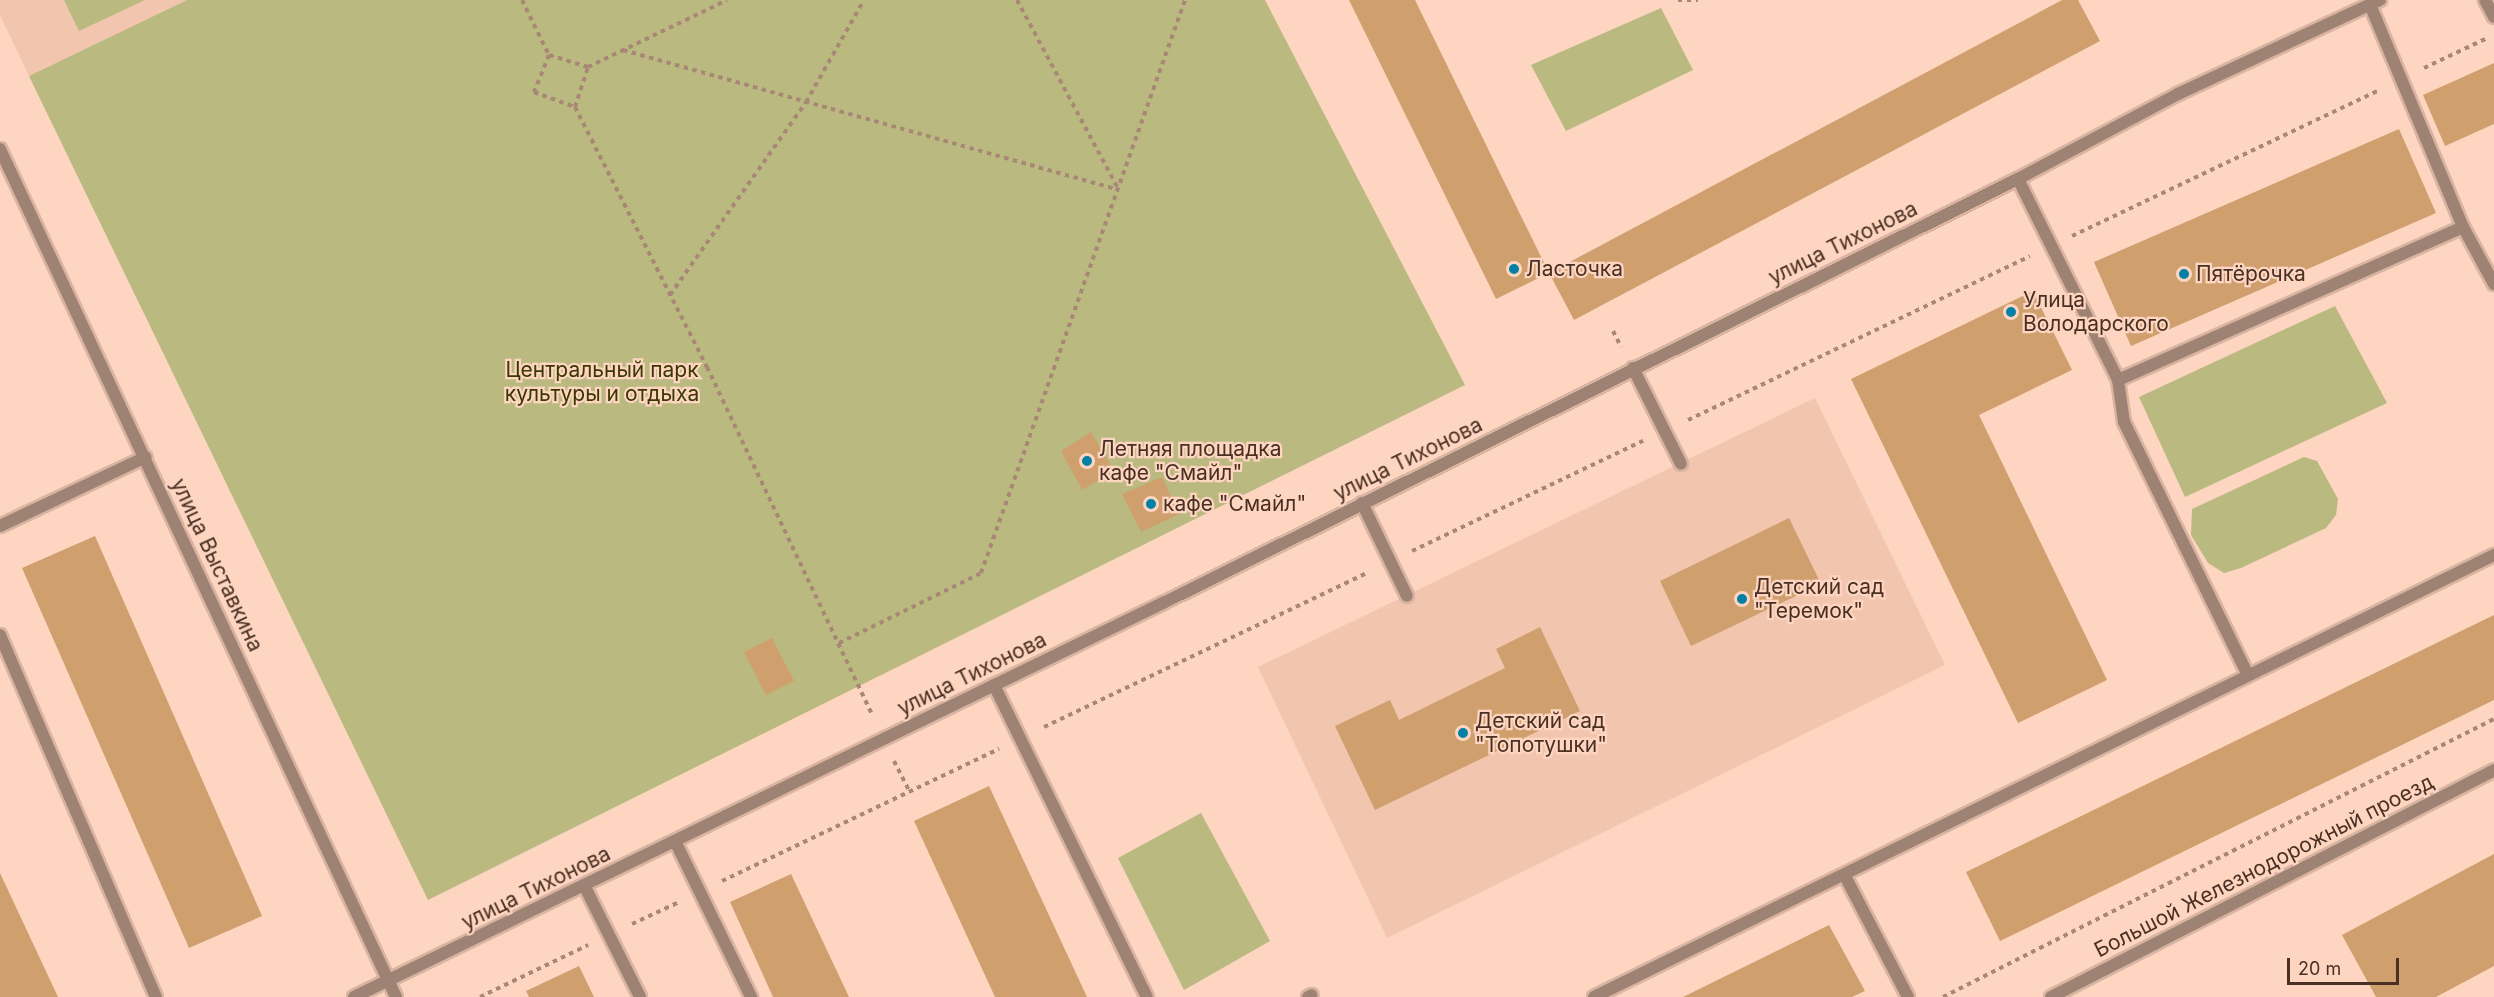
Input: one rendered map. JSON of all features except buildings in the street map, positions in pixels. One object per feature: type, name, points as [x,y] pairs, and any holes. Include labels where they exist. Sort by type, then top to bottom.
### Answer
[{"type":"street","points":[[2485,0],[2494,17]]},
{"type":"street","points":[[2375,2],[2401,80],[2463,227],[2494,284]]},
{"type":"street","name":"улица Тихонова","points":[[354,997],[994,685],[2018,179],[2178,93],[2375,2]]},
{"type":"street","name":"улица Выставкина","points":[[0,149],[146,457],[396,997]]},
{"type":"street","points":[[2018,179],[2118,380],[2124,422],[2248,675]]},
{"type":"street","points":[[2118,380],[2463,227]]},
{"type":"street","points":[[1633,368],[1681,464]]},
{"type":"street","points":[[0,526],[146,457]]},
{"type":"street","points":[[1362,503],[1407,596]]},
{"type":"street","points":[[1594,997],[1845,876],[2494,555]]},
{"type":"street","points":[[0,635],[156,997]]},
{"type":"street","points":[[994,685],[1018,740],[1147,997]]},
{"type":"street","name":"Большой Железнодорожный проезд","points":[[2051,997],[2494,770]]},
{"type":"street","points":[[675,841],[750,997]]},
{"type":"street","points":[[1845,876],[1908,997]]},
{"type":"street","points":[[584,885],[640,997]]},
{"type":"path","points":[[522,0],[549,55],[588,67],[727,0]]},
{"type":"path","points":[[670,296],[806,102],[864,0]]},
{"type":"path","points":[[1017,0],[1119,190]]},
{"type":"path","points":[[839,643],[981,573],[1185,0]]},
{"type":"path","points":[[1678,0],[1698,0]]},
{"type":"path","points":[[480,997],[2494,35]]},
{"type":"path","points":[[623,50],[1119,190]]},
{"type":"path","points":[[549,55],[534,92],[575,107],[670,296],[857,683]]},
{"type":"path","points":[[575,107],[588,67]]},
{"type":"path","points":[[1943,997],[2494,719]]},
{"type":"shaded area","points":[[0,0],[187,0],[29,76],[0,15]]},
{"type":"shaded area","points":[[1815,398],[1945,665],[1387,938],[1258,667]]},
{"type":"green space","points":[[64,0],[145,0],[79,31]]},
{"type":"green space","name":"Центральный парк культуры и отдыха","points":[[187,0],[1265,0],[1465,385],[428,900],[29,76]]},
{"type":"green space","points":[[1661,8],[1693,70],[1566,131],[1531,65]]},
{"type":"green space","points":[[2335,306],[2387,403],[2185,497],[2139,397]]},
{"type":"green space","points":[[2304,457],[2317,461],[2338,499],[2336,515],[2326,528],[2241,568],[2224,573],[2208,563],[2191,535],[2192,509]]},
{"type":"green space","points":[[1201,813],[1270,941],[1184,990],[1118,858]]},
{"type":"place","name":"Ласточка","points":[[1514,269]]},
{"type":"place","name":"Пятёрочка","points":[[2184,274]]},
{"type":"place","name":"Улица Володарского","points":[[2011,312]]},
{"type":"place","name":"Летняя площадка кафе \"Смайл\"","points":[[1087,461]]},
{"type":"place","name":"кафе \"Смайл\"","points":[[1151,504]]},
{"type":"place","name":"Детский сад \"Теремок\"","points":[[1742,599]]},
{"type":"place","name":"Детский сад \"Топотушки\"","points":[[1463,733]]}]
